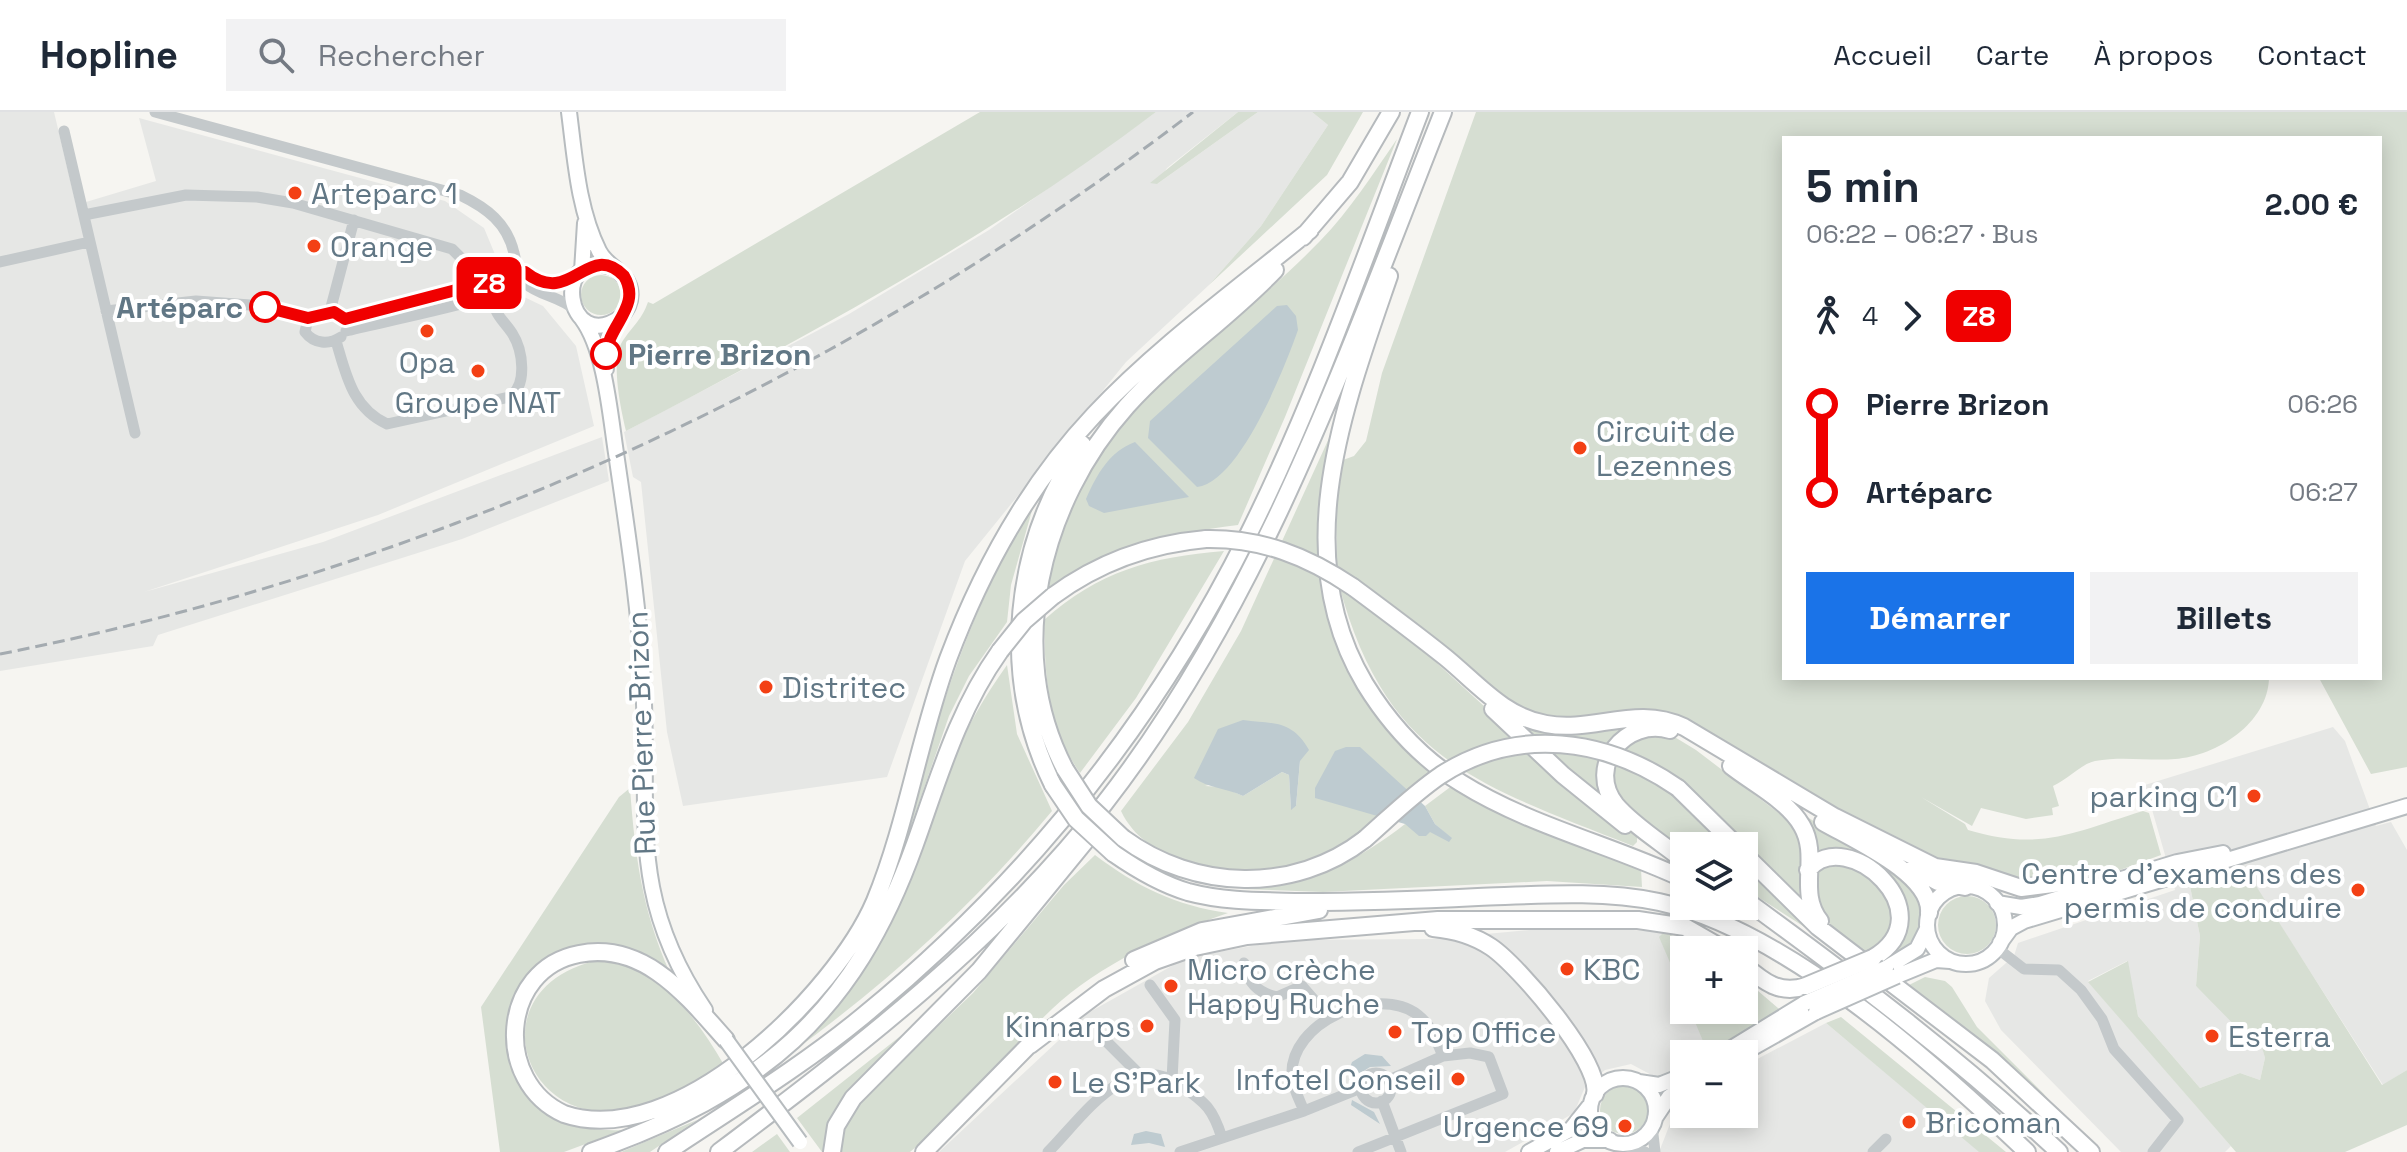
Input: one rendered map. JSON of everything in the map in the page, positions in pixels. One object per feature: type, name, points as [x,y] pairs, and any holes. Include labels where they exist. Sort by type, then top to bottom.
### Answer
[{"type":"highway","points":[[1391,112],[1350,182],[1310,230],[1238,307],[1128,405],[1099,443],[1071,490],[1044,563],[1034,640],[1043,714],[1065,769],[1089,806],[1123,838],[1150,856],[1183,870],[1215,878],[1251,880],[1287,876],[1318,866],[1365,839],[1414,794],[1444,773],[1471,759],[1515,746],[1552,743],[1596,748],[1631,759],[1678,788],[1723,832]]},
{"type":"highway","points":[[682,1152],[801,1064],[895,989],[1005,885],[1081,798],[1165,680],[1250,532],[1334,333],[1420,112]]},
{"type":"highway","points":[[832,1152],[836,1126],[853,1098],[987,961],[1120,797],[1185,701],[1213,651],[1311,443],[1444,112]]},
{"type":"highway","points":[[1444,112],[1376,314],[1336,447],[1327,498],[1325,543],[1337,620],[1349,653],[1378,704],[1410,742],[1451,776],[1516,811],[1670,873]]},
{"type":"highway","points":[[1310,230],[1111,411],[1084,442],[1057,486],[1033,550],[1018,642],[1025,707],[1041,761],[1076,819],[1113,853],[1154,878],[1209,897],[1372,902],[1567,894],[1663,903],[1731,926],[1792,960],[1842,996],[1942,1076],[2027,1152]]},
{"type":"highway","points":[[726,1040],[684,994],[660,974],[623,955],[597,951],[563,958],[542,972],[523,998],[513,1033],[522,1074],[538,1096],[573,1118],[615,1122],[660,1111],[718,1082],[758,1054],[803,1012],[849,950],[874,903],[934,699],[959,631],[997,552],[1038,484],[1083,427],[1128,382],[1310,230]]},
{"type":"highway","points":[[591,1152],[675,1120],[740,1083],[782,1050],[838,991],[883,920],[964,710],[1000,651],[1024,621],[1081,577],[1127,555],[1160,544],[1206,539],[1240,540],[1279,548],[1353,587],[1496,702],[1523,718],[1562,726],[1623,717],[1663,718],[1684,727],[1835,817],[1929,877],[1965,887]]},
{"type":"highway","points":[[719,1152],[842,1057],[955,963],[1087,825],[1140,754],[1228,614]]},
{"type":"highway","points":[[1413,633],[1585,795],[1630,828],[1670,852]]},
{"type":"highway","points":[[1670,848],[1616,804],[1607,785],[1611,752],[1628,734],[1655,727],[1681,735],[1912,877],[1927,893],[1928,921]]},
{"type":"highway","points":[[1727,763],[1796,817],[1807,839],[1811,909],[1851,952]]},
{"type":"highway","points":[[1835,817],[1945,870],[1976,873],[2021,888],[2068,882],[2092,888]]},
{"type":"highway","points":[[1758,976],[1773,987],[1790,990],[1809,1000],[1885,967],[1890,945],[1900,930],[1902,913],[1891,891],[1862,863],[1847,856],[1820,858],[1808,870]]},
{"type":"highway","points":[[1758,869],[1798,910],[1992,1060],[2091,1152]]},
{"type":"highway","points":[[926,1152],[1030,1045],[1102,980],[1174,940],[1224,925],[1372,902]]},
{"type":"highway","points":[[1758,909],[1923,1032],[2059,1152]]},
{"type":"highway","points":[[1758,916],[1788,931]]},
{"type":"highway","points":[[1030,1045],[1104,989],[1176,953],[1247,936],[1454,920],[1651,920],[1685,927],[1701,936]]},
{"type":"highway","points":[[1356,928],[1444,929],[1469,935],[1490,947],[1510,962],[1557,1020],[1593,1073],[1594,1098]]},
{"type":"highway","points":[[708,1152],[842,1057]]},
{"type":"highway","points":[[667,1152],[801,1064]]},
{"type":"main road","points":[[569,112],[583,203],[586,248],[570,293],[578,314],[600,325],[621,317],[628,307],[631,291],[624,276],[600,254],[583,203]]},
{"type":"main road","points":[[578,275],[600,264],[615,268]]},
{"type":"main road","name":"Rue Pierre Brizon","points":[[578,314],[594,339],[609,409],[640,640],[643,818],[650,883],[675,956],[726,1040],[804,1147]]},
{"type":"main road","name":"Rue Pierre Brizon","points":[[609,409],[608,341],[621,317]]},
{"type":"main road","points":[[1997,903],[2034,906],[2177,862],[2213,856],[2407,796]]},
{"type":"main road","points":[[1885,967],[1936,960],[1976,963],[1999,946],[2011,928],[2024,921],[2407,806]]},
{"type":"main road","points":[[1745,1040],[1809,1000],[1885,967],[1917,949],[1941,896],[1965,887],[1981,890],[1997,903],[2005,923],[1999,946]]},
{"type":"main road","points":[[1928,921],[1935,948],[1951,961]]},
{"type":"main road","points":[[1758,1041],[1809,1000]]},
{"type":"main road","points":[[1529,1152],[1583,1119],[1594,1098],[1615,1079],[1659,1085],[1670,1081]]},
{"type":"main road","points":[[1637,1081],[1654,1098],[1654,1122]]},
{"type":"main road","points":[[1557,1152],[1588,1139],[1614,1142],[1638,1140],[1670,1096]]},
{"type":"main road","points":[[1594,1098],[1593,1122],[1614,1142]]},
{"type":"street","points":[[155,112],[460,195],[501,223],[525,277],[561,299],[578,314]]},
{"type":"street","points":[[64,131],[135,433]]},
{"type":"street","points":[[84,215],[154,199],[221,195],[281,201],[452,249],[461,258],[469,294]]},
{"type":"street","points":[[330,311],[354,220]]},
{"type":"street","points":[[0,262],[89,242]]},
{"type":"street","points":[[494,295],[496,316],[514,336],[522,374],[518,390],[509,397],[387,424],[370,414],[351,391],[336,341],[345,325],[525,277],[554,284],[578,275]]},
{"type":"street","points":[[469,294],[494,295],[525,277]]},
{"type":"street","points":[[106,311],[162,303],[207,301],[262,307],[308,318],[330,311]]},
{"type":"street","points":[[330,311],[345,325]]},
{"type":"street","points":[[308,318],[305,332],[311,339],[324,343],[336,341]]},
{"type":"street","points":[[1999,946],[2024,969],[2059,970],[2081,990],[2102,1019],[2114,1049],[2139,1081],[2178,1120],[2153,1152]]},
{"type":"street","points":[[1244,963],[1248,980],[1261,992],[1277,997],[1302,986],[1329,1017]]},
{"type":"street","points":[[1150,985],[1175,1020],[1172,1080]]},
{"type":"street","points":[[1304,1111],[1292,1077],[1294,1063],[1307,1038],[1329,1017],[1382,1003],[1406,1008],[1431,1027],[1443,1056]]},
{"type":"street","points":[[1101,1036],[1138,1073]]},
{"type":"street","points":[[1358,1152],[1503,1094],[1489,1057],[1470,1053],[1443,1056],[1389,1080]]},
{"type":"street","points":[[1048,1152],[1116,1084],[1138,1073],[1154,1073],[1172,1080],[1214,1111],[1222,1138]]},
{"type":"street","points":[[1372,1073],[1382,1074],[1389,1080],[1390,1095],[1382,1101],[1368,1100],[1361,1088],[1364,1079],[1372,1073]]},
{"type":"street","points":[[1180,1152],[1304,1111],[1361,1088]]},
{"type":"street","points":[[1382,1101],[1401,1152]]},
{"type":"street","points":[[1654,1122],[1655,1152]]},
{"type":"street","points":[[1873,1152],[1886,1139]]},
{"type":"street","points":[[1614,1142],[1645,1152]]},
{"type":"shaded area","points":[[0,112],[54,112],[76,205],[156,181],[139,118],[445,201],[484,228],[504,276],[524,297],[543,306],[576,346],[594,426],[378,515],[144,592],[323,542],[602,437],[609,481],[462,539],[158,635],[153,646],[0,671]]},
{"type":"shaded area","points":[[980,112],[1156,112],[1029,202],[964,243],[830,321],[626,431],[618,387],[618,353],[648,302],[653,304]]},
{"type":"shaded area","points":[[1156,112],[1238,112],[1167,168],[1157,184],[1258,112],[1312,112],[1328,125],[1261,226],[1209,285],[1126,362],[965,561],[887,777],[683,806],[667,732],[641,482],[633,477],[624,432],[849,314],[989,230]]},
{"type":"shaded area","points":[[1238,112],[1258,112],[1157,184],[1150,183]]},
{"type":"shaded area","points":[[1312,112],[1363,112],[1327,175],[1209,285],[1261,226],[1328,125]]},
{"type":"shaded area","name":"Circuit de Lezennes","points":[[1476,112],[2407,112],[2407,767],[2371,774],[2320,680],[2382,680],[2382,136],[1782,136],[1782,680],[2269,680],[2260,709],[2250,723],[2223,744],[2191,757],[2115,759],[2090,763],[2053,786],[2059,806],[2052,808],[2053,815],[2026,819],[1981,808],[1972,826],[1921,797],[1965,824],[1968,830],[2016,839],[2057,837],[2143,811],[2149,813],[2161,855],[2090,881],[2038,884],[1956,868],[1883,836],[1674,715],[1634,710],[1582,718],[1547,718],[1514,705],[1337,565],[1336,513],[1343,460],[1354,456],[1366,441],[1382,373]]},
{"type":"shaded area","points":[[1397,139],[1238,525],[1185,533],[1138,545],[1093,563],[1047,590],[1063,528],[1087,476],[1118,432],[1192,356],[1277,283],[1320,241],[1351,204]]},
{"type":"shaded area","points":[[601,275],[615,281],[621,295],[615,309],[601,315],[587,309],[581,295],[587,281]]},
{"type":"shaded area","points":[[1287,305],[1296,316],[1298,330],[1272,395],[1229,466],[1213,480],[1197,487],[1148,438],[1150,421],[1277,306]]},
{"type":"shaded area","points":[[1330,436],[1319,535],[1321,580],[1330,622],[1345,662],[1367,701],[1397,739],[1434,776],[1377,820],[1318,857],[1286,869],[1253,875],[1218,873],[1171,857],[1139,836],[1121,811],[1188,722],[1241,631]],"holes":[[[1300,761],[1296,806],[1291,809],[1289,775],[1282,772],[1243,796],[1223,787],[1205,786]]]},
{"type":"shaded area","points":[[1135,442],[1189,497],[1104,513],[1089,506],[1086,499],[1105,465],[1118,452]]},
{"type":"shaded area","points":[[1033,507],[1011,585],[1007,622],[969,676],[949,716],[894,875],[934,732],[967,639],[1008,550]]},
{"type":"shaded area","points":[[1224,551],[1136,698],[1080,773],[1054,719],[1047,681],[1044,620],[1085,589],[1127,569],[1173,557]]},
{"type":"shaded area","points":[[1339,585],[1416,644],[1579,793],[1637,837],[1637,842],[1633,846],[1529,804],[1485,783],[1446,759],[1412,729],[1383,691],[1359,644]]},
{"type":"shaded area","points":[[1007,665],[1017,734],[1052,811],[993,878],[929,940],[862,998],[791,1053],[844,993],[886,931],[925,844],[958,748]]},
{"type":"shaded area","points":[[1513,717],[1644,720],[1615,737],[1605,802],[1563,769]]},
{"type":"shaded area","points":[[1243,720],[1289,728],[1309,750],[1300,761],[1296,806],[1291,810],[1289,775],[1282,772],[1243,796],[1194,778],[1218,729]]},
{"type":"shaded area","points":[[2333,727],[2345,741],[2376,826],[2391,822],[2407,850],[2407,1070],[2383,1085],[2245,870],[2190,886],[2200,936],[2196,986],[2261,1043],[2265,1058],[2260,1080],[2240,1073],[2200,1088],[2138,1016],[2127,961],[2088,981],[2231,1146],[2225,1152],[2121,1152],[2001,1030],[1985,1001],[1989,978],[2014,956],[2018,943],[2175,890],[2145,785]]},
{"type":"shaded area","points":[[1668,733],[1696,750],[1793,824],[1802,845],[1799,898],[1758,861],[1758,832],[1731,832],[1682,783],[1718,832],[1670,832],[1670,842],[1635,816],[1616,792],[1612,779],[1613,765],[1630,739]]},
{"type":"shaded area","points":[[1360,747],[1425,806],[1435,824],[1452,838],[1449,842],[1430,832],[1419,836],[1405,824],[1315,798],[1315,788],[1335,751]]},
{"type":"shaded area","points":[[1453,785],[1523,823],[1641,869],[1642,887],[1547,881],[1323,892],[1244,889],[1289,883],[1330,870],[1368,850],[1405,824],[1451,838],[1435,824],[1425,806]]},
{"type":"shaded area","points":[[630,788],[641,882],[660,950],[670,973],[613,946],[567,949],[532,973],[512,1010],[509,1053],[524,1093],[562,1121],[623,1130],[564,1152],[500,1152],[481,1007],[619,797]]},
{"type":"shaded area","points":[[1801,813],[1916,886],[1920,923],[1913,940],[1906,946],[1882,960],[1901,944],[1909,924],[1906,902],[1895,882],[1879,865],[1859,853],[1837,849],[1815,856]]},
{"type":"shaded area","points":[[1095,855],[1157,893],[1228,913],[1135,952],[1071,993],[1034,1027],[948,1118],[910,1152],[839,1152],[836,1146],[846,1119],[861,1100],[973,993],[1064,885]]},
{"type":"shaded area","points":[[1844,861],[1878,884],[1897,915],[1882,945],[1864,954],[1835,930],[1815,903],[1816,870]]},
{"type":"shaded area","points":[[2246,870],[2382,1085],[2407,1070],[2407,1125],[2345,1152],[2236,1152],[2088,982],[2128,961],[2138,1016],[2200,1088],[2240,1073],[2260,1080],[2265,1058],[2261,1044],[2255,1046],[2196,986],[2200,936],[2190,886]]},
{"type":"shaded area","points":[[1758,877],[1817,935],[1758,897]]},
{"type":"shaded area","points":[[1967,896],[1988,904],[1996,925],[1988,946],[1967,954],[1946,946],[1938,925],[1946,904]]},
{"type":"shaded area","points":[[1571,926],[1664,932],[1673,936],[1670,936],[1670,1024],[1755,1024],[1729,1040],[1670,1040],[1670,1073],[1659,1079],[1631,1064],[1605,1070],[1585,1087],[1574,1113],[1505,1152],[939,1152],[1088,1013],[1186,958],[1284,940],[1433,939]]},
{"type":"shaded area","points":[[1664,932],[1673,936],[1670,936],[1670,963],[1659,937]]},
{"type":"shaded area","points":[[603,959],[643,974],[675,998],[701,1029],[724,1065],[671,1097],[637,1109],[597,1112],[564,1101],[541,1080],[527,1054],[526,1025],[537,997],[562,974]]},
{"type":"shaded area","points":[[981,961],[838,1105],[822,1152],[797,1118],[903,1034]]},
{"type":"shaded area","points":[[1925,977],[1945,981],[1952,987],[1977,1027],[2043,1093],[2050,1101],[2048,1105],[1905,987]]},
{"type":"shaded area","points":[[1758,991],[1779,1009],[1758,1022]]},
{"type":"shaded area","points":[[1758,991],[1779,1009],[1758,1022]]},
{"type":"shaded area","points":[[1841,1017],[2006,1152],[1979,1152],[1826,1023]]},
{"type":"shaded area","points":[[1826,1023],[1980,1152],[1659,1152],[1670,1124],[1670,1128],[1758,1128],[1758,1059]]},
{"type":"shaded area","points":[[1696,1024],[1755,1024],[1729,1040],[1703,1040]]},
{"type":"shaded area","points":[[1365,1054],[1382,1056],[1391,1066],[1370,1067],[1351,1079],[1348,1073],[1352,1062]]},
{"type":"shaded area","points":[[1624,1086],[1641,1093],[1648,1110],[1641,1127],[1624,1134],[1607,1127],[1600,1110],[1607,1093]]},
{"type":"shaded area","points":[[1352,1100],[1374,1112],[1380,1124],[1351,1105]]},
{"type":"shaded area","points":[[697,1120],[650,1152],[621,1152]]},
{"type":"shaded area","points":[[1146,1131],[1161,1134],[1165,1147],[1149,1143],[1131,1145],[1134,1134]]},
{"type":"shaded area","points":[[777,1134],[790,1152],[752,1152]]},
{"type":"railway","points":[[0,654],[161,617],[320,571],[476,516],[628,451],[776,378],[920,297],[1059,208],[1193,112]]},
{"type":"bus line","name":"Z8","points":[[265,307],[308,318],[325,311],[334,312],[345,319],[525,272],[541,282],[565,283],[575,279],[588,267],[600,264],[615,268],[624,276],[631,291],[628,307],[610,333],[606,354]]},
{"type":"place","name":"Arteparc 1","points":[[295,193]]},
{"type":"place","name":"Orange","points":[[314,246]]},
{"type":"place","name":"Artéparc","points":[[265,307]]},
{"type":"place","name":"Opa","points":[[427,331]]},
{"type":"place","name":"Pierre Brizon","points":[[606,354]]},
{"type":"place","name":"Groupe NAT","points":[[478,371]]},
{"type":"place","name":"Circuit de Lezennes","points":[[1580,448]]},
{"type":"place","name":"Distritec","points":[[766,687]]},
{"type":"place","name":"parking C1","points":[[2254,796]]},
{"type":"place","name":"Centre d’examens des permis de conduire","points":[[2358,890]]},
{"type":"place","name":"KBC","points":[[1567,969]]},
{"type":"place","name":"Micro crèche Happy Ruche","points":[[1171,986]]},
{"type":"place","name":"Kinnarps","points":[[1147,1026]]},
{"type":"place","name":"Top Office","points":[[1395,1032]]},
{"type":"place","name":"Esterra","points":[[2212,1036]]},
{"type":"place","name":"Infotel Conseil","points":[[1458,1079]]},
{"type":"place","name":"Le S'Park","points":[[1055,1082]]},
{"type":"place","name":"Bricoman","points":[[1909,1122]]},
{"type":"place","name":"Urgence 69","points":[[1625,1126]]}]
